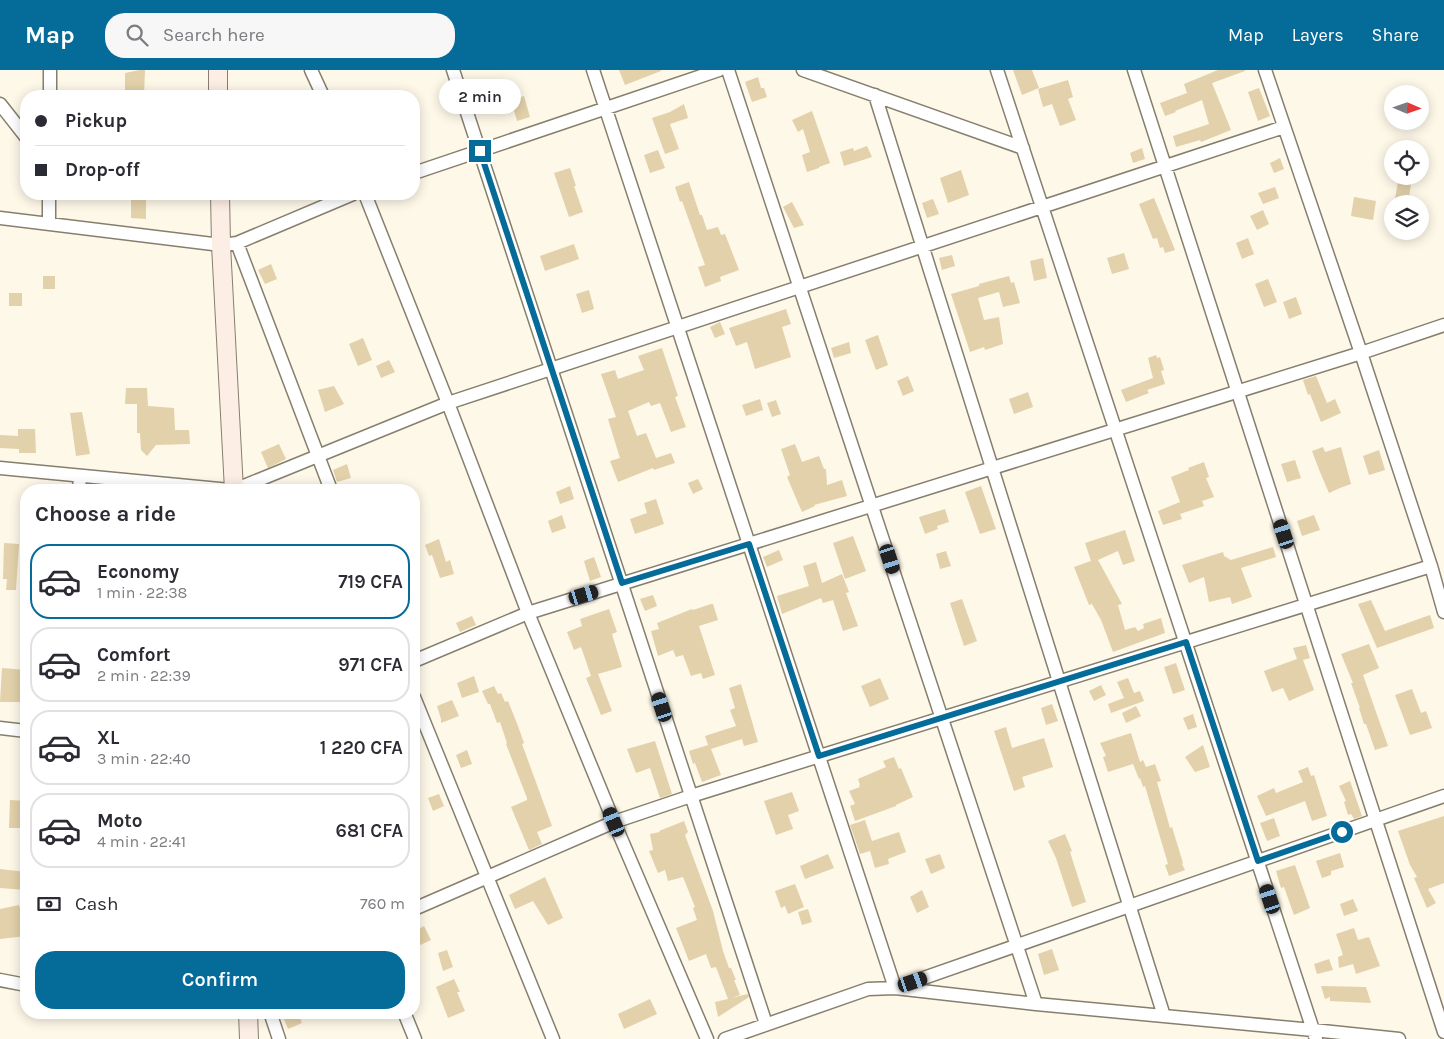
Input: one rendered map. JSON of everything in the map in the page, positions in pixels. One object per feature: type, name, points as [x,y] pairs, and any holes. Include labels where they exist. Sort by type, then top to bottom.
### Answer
[{"type":"street","points":[[50,70],[50,90]]},
{"type":"street","points":[[218,70],[218,90]]},
{"type":"street","points":[[311,70],[320,90]]},
{"type":"street","points":[[454,70],[766,1024]]},
{"type":"street","points":[[593,70],[895,988]]},
{"type":"street","points":[[420,171],[719,70]]},
{"type":"street","points":[[728,70],[1036,1004]]},
{"type":"street","points":[[803,70],[1023,148]]},
{"type":"street","points":[[997,70],[1314,1034]]},
{"type":"street","points":[[1134,70],[1444,1032]]},
{"type":"street","points":[[1265,70],[1361,353],[1431,566],[1444,612]]},
{"type":"street","points":[[876,96],[1164,1016]]},
{"type":"street","points":[[0,104],[20,129]]},
{"type":"street","points":[[248,484],[448,403],[1284,127]]},
{"type":"street","points":[[49,200],[49,224]]},
{"type":"street","points":[[221,200],[229,244],[233,484]]},
{"type":"street","points":[[0,218],[229,244],[338,200]]},
{"type":"street","points":[[367,200],[448,403],[528,613],[614,822],[707,1039]]},
{"type":"street","points":[[229,244],[329,484]]},
{"type":"street","points":[[420,658],[528,613],[1238,392],[1444,325]]},
{"type":"street","points":[[0,468],[167,484]]},
{"type":"street","points":[[79,484],[80,476]]},
{"type":"street","points":[[420,906],[614,822],[819,756],[1431,566]]},
{"type":"street","points":[[420,712],[553,1039]]},
{"type":"street","points":[[0,728],[20,730]]},
{"type":"street","points":[[895,988],[1444,796]]},
{"type":"street","points":[[0,980],[20,983]]},
{"type":"street","points":[[725,1039],[868,989],[895,988],[1164,1016],[1314,1034],[1399,1039]]},
{"type":"street","points":[[248,1019],[249,1039]]},
{"type":"street","points":[[272,1019],[279,1039]]},
{"type":"street","points":[[407,1019],[415,1039]]},
{"type":"building","points":[[145,70],[144,90],[125,90],[125,73]]},
{"type":"building","points":[[619,70],[661,70],[661,71],[625,85]]},
{"type":"building","points":[[1013,70],[1032,70],[1039,88],[1022,95]]},
{"type":"building","points":[[1218,70],[1245,70],[1212,83],[1231,130],[1201,142],[1200,140],[1176,147],[1173,136],[1209,124],[1202,100],[1165,116],[1160,103],[1187,93],[1184,84]]},
{"type":"building","points":[[758,77],[761,88],[764,88],[767,97],[752,102],[745,82]]},
{"type":"building","points":[[1068,80],[1073,97],[1068,99],[1076,120],[1060,126],[1052,104],[1043,107],[1038,89]]},
{"type":"building","points":[[1259,88],[1270,116],[1258,121],[1248,92]]},
{"type":"building","points":[[524,96],[530,117],[517,121],[511,100]]},
{"type":"building","points":[[684,104],[688,118],[670,124],[679,149],[665,154],[652,118],[670,112]]},
{"type":"building","points":[[812,111],[830,163],[807,172],[802,155],[810,152],[803,129],[798,132],[792,120]]},
{"type":"building","points":[[867,146],[872,157],[844,166],[840,152],[853,148],[854,151]]},
{"type":"building","points":[[1142,148],[1145,159],[1133,163],[1130,153]]},
{"type":"building","points":[[658,150],[665,168],[650,173],[644,155]]},
{"type":"building","points":[[1280,158],[1284,169],[1274,173],[1270,163]]},
{"type":"building","points":[[570,168],[583,212],[569,217],[554,173]]},
{"type":"building","points":[[961,170],[969,195],[948,203],[940,178]]},
{"type":"building","points":[[689,182],[707,230],[718,227],[721,235],[725,234],[739,270],[720,277],[721,281],[705,287],[698,267],[705,265],[682,201],[680,202],[675,187]]},
{"type":"building","points":[[1397,185],[1411,185],[1409,195],[1396,195]]},
{"type":"building","points":[[1275,187],[1279,198],[1263,204],[1258,193]]},
{"type":"building","points":[[1354,197],[1376,201],[1373,220],[1351,216]]},
{"type":"building","points":[[1154,198],[1175,250],[1165,253],[1163,247],[1160,248],[1157,238],[1153,239],[1139,204]]},
{"type":"building","points":[[933,199],[939,214],[927,218],[922,203]]},
{"type":"building","points":[[131,200],[146,200],[146,219],[131,218]]},
{"type":"building","points":[[792,202],[804,225],[794,228],[783,207]]},
{"type":"building","points":[[1263,210],[1269,224],[1257,230],[1250,216]]},
{"type":"building","points":[[1248,238],[1254,254],[1242,259],[1236,243]]},
{"type":"building","points":[[574,244],[579,259],[545,271],[540,256]]},
{"type":"building","points":[[1124,253],[1129,269],[1112,274],[1107,258]]},
{"type":"building","points":[[952,255],[955,266],[942,270],[939,258]]},
{"type":"building","points":[[1043,258],[1047,278],[1034,281],[1030,261]]},
{"type":"building","points":[[271,264],[277,279],[265,284],[258,270]]},
{"type":"building","points":[[43,276],[55,276],[55,289],[43,289]]},
{"type":"building","points":[[1009,276],[1011,283],[1014,282],[1020,303],[1003,307],[999,292],[978,298],[984,320],[999,317],[1003,344],[985,350],[984,347],[970,352],[951,294]]},
{"type":"building","points":[[1268,279],[1277,302],[1264,307],[1255,284]]},
{"type":"building","points":[[589,290],[594,309],[582,313],[576,294]]},
{"type":"building","points":[[9,293],[22,293],[22,306],[9,306]]},
{"type":"building","points":[[1296,297],[1302,314],[1289,319],[1283,302]]},
{"type":"building","points":[[786,309],[791,324],[782,327],[791,357],[755,369],[747,342],[736,346],[729,328]]},
{"type":"building","points":[[720,322],[725,334],[715,338],[710,327]]},
{"type":"building","points":[[878,335],[888,365],[876,370],[865,340]]},
{"type":"building","points":[[363,338],[372,360],[358,366],[349,344]]},
{"type":"building","points":[[849,342],[851,353],[834,358],[831,348]]},
{"type":"building","points":[[662,348],[678,396],[675,397],[686,427],[671,432],[660,403],[651,406],[649,402],[628,411],[637,436],[646,433],[656,458],[671,453],[675,463],[654,470],[653,468],[618,482],[610,461],[620,458],[608,419],[616,417],[601,374],[615,370],[618,379],[644,370],[638,356]]},
{"type":"building","points":[[1156,355],[1157,358],[1160,357],[1164,370],[1161,371],[1165,384],[1147,390],[1149,393],[1126,402],[1121,390],[1153,378],[1148,358]]},
{"type":"building","points":[[389,360],[395,372],[381,378],[376,366]]},
{"type":"building","points":[[908,376],[914,391],[903,396],[897,381]]},
{"type":"building","points":[[1316,376],[1327,403],[1335,399],[1341,413],[1321,422],[1303,380]]},
{"type":"building","points":[[334,386],[344,404],[325,412],[318,390]]},
{"type":"building","points":[[126,388],[147,388],[148,406],[174,408],[175,430],[189,430],[190,444],[156,445],[147,456],[141,450],[140,433],[137,433],[137,404],[125,404]]},
{"type":"building","points":[[1028,392],[1033,407],[1014,414],[1009,399]]},
{"type":"building","points":[[760,399],[763,410],[746,416],[742,405]]},
{"type":"building","points":[[776,400],[781,414],[772,417],[767,403]]},
{"type":"building","points":[[82,412],[90,454],[76,456],[70,413]]},
{"type":"building","points":[[18,429],[35,429],[36,453],[19,453],[19,449],[0,448],[0,435],[18,436]]},
{"type":"building","points":[[279,444],[286,459],[268,468],[261,452]]},
{"type":"building","points":[[795,444],[802,462],[819,456],[824,469],[826,469],[827,485],[842,480],[847,496],[814,505],[802,512],[787,477],[790,475],[781,449]]},
{"type":"building","points":[[1323,447],[1325,452],[1341,447],[1351,484],[1329,493],[1312,451]]},
{"type":"building","points":[[1379,450],[1385,470],[1369,475],[1363,456]]},
{"type":"building","points":[[1295,460],[1301,478],[1287,482],[1281,464]]},
{"type":"building","points":[[1204,462],[1209,477],[1206,478],[1214,497],[1202,501],[1204,506],[1180,514],[1182,519],[1163,525],[1158,511],[1180,502],[1171,477]]},
{"type":"building","points":[[347,464],[351,478],[337,482],[333,470]]},
{"type":"building","points":[[698,479],[703,489],[693,494],[688,483]]},
{"type":"building","points":[[570,486],[574,499],[560,504],[556,492]]},
{"type":"building","points":[[981,486],[996,529],[980,534],[965,492]]},
{"type":"building","points":[[656,499],[664,524],[635,534],[630,519],[647,513],[644,503]]},
{"type":"building","points":[[945,509],[949,522],[937,526],[938,529],[925,534],[919,517]]},
{"type":"building","points":[[562,515],[566,528],[552,533],[548,521]]},
{"type":"building","points":[[1314,515],[1320,530],[1302,536],[1297,521]]},
{"type":"building","points":[[1125,530],[1135,561],[1123,565],[1118,551],[1098,560],[1122,604],[1118,605],[1125,630],[1135,627],[1138,631],[1144,628],[1143,624],[1161,618],[1165,633],[1113,652],[1101,620],[1092,604],[1089,605],[1074,567],[1091,561],[1085,543]]},
{"type":"building","points":[[853,536],[866,571],[845,579],[833,543]]},
{"type":"building","points":[[439,539],[446,562],[450,560],[454,574],[440,578],[432,555],[429,556],[425,545]]},
{"type":"building","points":[[4,543],[19,544],[16,590],[6,590],[7,579],[3,579]]},
{"type":"building","points":[[1273,547],[1276,557],[1241,568],[1252,597],[1232,604],[1230,597],[1209,602],[1204,577],[1189,583],[1182,565],[1223,552],[1224,556],[1231,560]]},
{"type":"building","points":[[779,550],[783,560],[767,567],[763,557]]},
{"type":"building","points":[[946,551],[951,566],[940,569],[936,554]]},
{"type":"building","points":[[594,557],[601,577],[590,581],[584,561]]},
{"type":"building","points":[[816,562],[822,583],[842,574],[849,592],[846,593],[858,626],[843,631],[833,600],[823,603],[821,598],[782,614],[777,596],[809,586],[803,566]]},
{"type":"building","points":[[653,595],[657,606],[645,611],[640,599]]},
{"type":"building","points":[[962,599],[977,641],[964,646],[950,603]]},
{"type":"building","points":[[1371,600],[1385,631],[1430,615],[1434,628],[1377,648],[1358,604]]},
{"type":"building","points":[[713,604],[718,620],[699,626],[715,675],[703,679],[701,673],[691,676],[683,655],[676,657],[673,650],[658,656],[651,631],[659,629],[657,623],[692,609]]},
{"type":"building","points":[[609,609],[617,632],[612,634],[622,667],[598,674],[612,711],[601,715],[586,678],[591,676],[581,647],[574,650],[567,632],[582,626],[580,619]]},
{"type":"building","points":[[472,616],[476,625],[460,632],[456,623]]},
{"type":"building","points":[[1369,644],[1379,668],[1363,675],[1388,746],[1375,750],[1366,724],[1364,724],[1351,683],[1353,683],[1341,654]]},
{"type":"building","points":[[1306,645],[1310,658],[1303,660],[1314,690],[1289,701],[1283,688],[1272,692],[1264,671],[1297,659],[1293,648]]},
{"type":"building","points":[[1176,663],[1185,690],[1173,694],[1164,667]]},
{"type":"building","points":[[2,668],[20,670],[20,702],[0,702]]},
{"type":"building","points":[[474,676],[479,692],[462,698],[457,683]]},
{"type":"building","points":[[880,678],[889,699],[870,707],[861,686]]},
{"type":"building","points":[[1128,678],[1134,693],[1140,691],[1144,701],[1111,713],[1108,704],[1124,698],[1117,682]]},
{"type":"building","points":[[741,684],[758,742],[744,746],[742,739],[711,749],[721,775],[702,782],[689,751],[708,745],[705,736],[736,726],[730,710],[735,708],[729,688]]},
{"type":"building","points":[[1101,685],[1106,695],[1094,701],[1089,691]]},
{"type":"building","points":[[494,686],[498,694],[501,693],[505,702],[508,701],[552,826],[537,832],[542,844],[529,850],[511,807],[527,800],[527,798],[506,744],[500,722],[497,723],[490,704],[488,704],[482,691]]},
{"type":"building","points":[[1412,689],[1421,713],[1426,711],[1432,728],[1410,735],[1395,695]]},
{"type":"building","points":[[452,700],[459,716],[441,723],[437,706]]},
{"type":"building","points":[[1052,704],[1058,721],[1046,725],[1041,708]]},
{"type":"building","points":[[1136,706],[1141,716],[1126,723],[1122,713]]},
{"type":"building","points":[[1193,714],[1197,727],[1188,730],[1183,718]]},
{"type":"building","points":[[1006,727],[1012,748],[1044,738],[1053,767],[1022,777],[1025,787],[1014,791],[994,731]]},
{"type":"building","points":[[1131,733],[1140,762],[1143,760],[1146,767],[1155,764],[1161,781],[1157,782],[1170,828],[1172,827],[1185,870],[1169,876],[1165,865],[1168,864],[1145,786],[1143,787],[1133,764],[1139,762],[1108,772],[1103,757],[1106,756],[1100,743]]},
{"type":"building","points":[[655,741],[672,794],[660,798],[650,768],[636,773],[627,749]]},
{"type":"building","points":[[1203,745],[1210,767],[1195,772],[1185,757]]},
{"type":"building","points":[[467,750],[472,764],[461,768],[456,755]]},
{"type":"building","points":[[894,757],[899,769],[901,768],[913,797],[896,806],[855,821],[850,806],[855,804],[849,791],[860,787],[858,779],[886,767],[883,761]]},
{"type":"building","points":[[1308,767],[1311,776],[1314,775],[1327,816],[1312,821],[1305,801],[1266,816],[1257,796],[1274,788],[1276,793],[1303,782],[1298,771]]},
{"type":"building","points":[[1350,781],[1362,816],[1354,819],[1351,814],[1348,815],[1344,802],[1346,801],[1339,786]]},
{"type":"building","points":[[792,792],[799,811],[788,815],[793,829],[776,835],[764,801]]},
{"type":"building","points":[[439,794],[444,806],[433,811],[428,798]]},
{"type":"building","points":[[10,800],[20,801],[20,828],[9,828]]},
{"type":"building","points":[[1444,816],[1444,883],[1428,889],[1436,903],[1427,908],[1414,878],[1417,877],[1410,865],[1398,831]]},
{"type":"building","points":[[1274,818],[1280,836],[1267,841],[1260,823]]},
{"type":"building","points":[[865,820],[872,841],[899,832],[906,852],[888,859],[889,864],[875,868],[870,851],[860,854],[850,825]]},
{"type":"building","points":[[684,821],[688,832],[685,835],[713,911],[723,951],[736,980],[734,980],[740,995],[731,998],[748,994],[749,997],[718,1017],[715,1002],[728,999],[716,967],[711,968],[706,954],[689,961],[676,928],[697,920],[693,908],[695,907],[683,877],[668,881],[665,870],[658,873],[649,851],[653,850],[650,834],[660,832]]},
{"type":"building","points":[[1065,834],[1072,851],[1070,852],[1086,902],[1072,907],[1056,858],[1048,841]]},
{"type":"building","points":[[1340,853],[1344,867],[1331,871],[1331,875],[1322,878],[1316,861]]},
{"type":"building","points":[[828,854],[834,868],[805,879],[800,866]]},
{"type":"building","points":[[940,854],[945,868],[931,874],[925,859]]},
{"type":"building","points":[[1295,865],[1310,908],[1294,915],[1284,887],[1281,888],[1276,871]]},
{"type":"building","points":[[0,869],[20,871],[20,890],[0,888]]},
{"type":"building","points":[[545,877],[563,918],[548,925],[533,901],[515,909],[509,895]]},
{"type":"building","points":[[795,884],[804,907],[788,914],[785,906],[781,908],[775,891]]},
{"type":"building","points":[[922,890],[929,907],[917,913],[910,897]]},
{"type":"building","points":[[1353,899],[1358,911],[1344,916],[1340,904]]},
{"type":"building","points":[[19,905],[20,937],[0,939],[0,909]]},
{"type":"building","points":[[808,909],[812,922],[802,925],[798,912]]},
{"type":"building","points":[[424,926],[431,940],[420,945],[420,928]]},
{"type":"building","points":[[1354,928],[1358,940],[1369,937],[1380,966],[1356,974],[1353,964],[1339,968],[1338,957],[1343,955],[1336,934]]},
{"type":"building","points":[[1052,949],[1059,970],[1044,975],[1038,954]]},
{"type":"building","points":[[447,950],[453,967],[443,971],[438,953]]},
{"type":"building","points":[[1329,959],[1333,970],[1317,974],[1314,964]]},
{"type":"building","points":[[454,979],[465,1011],[448,1018],[436,987]]},
{"type":"building","points":[[1321,986],[1366,987],[1371,1003],[1330,1001],[1330,997],[1325,999]]},
{"type":"building","points":[[650,999],[657,1014],[624,1029],[618,1014]]},
{"type":"building","points":[[284,1019],[301,1019],[302,1023],[288,1029]]},
{"type":"route","points":[[480,151],[622,583],[749,544],[819,756],[1186,642],[1258,861],[1342,832]]}]
